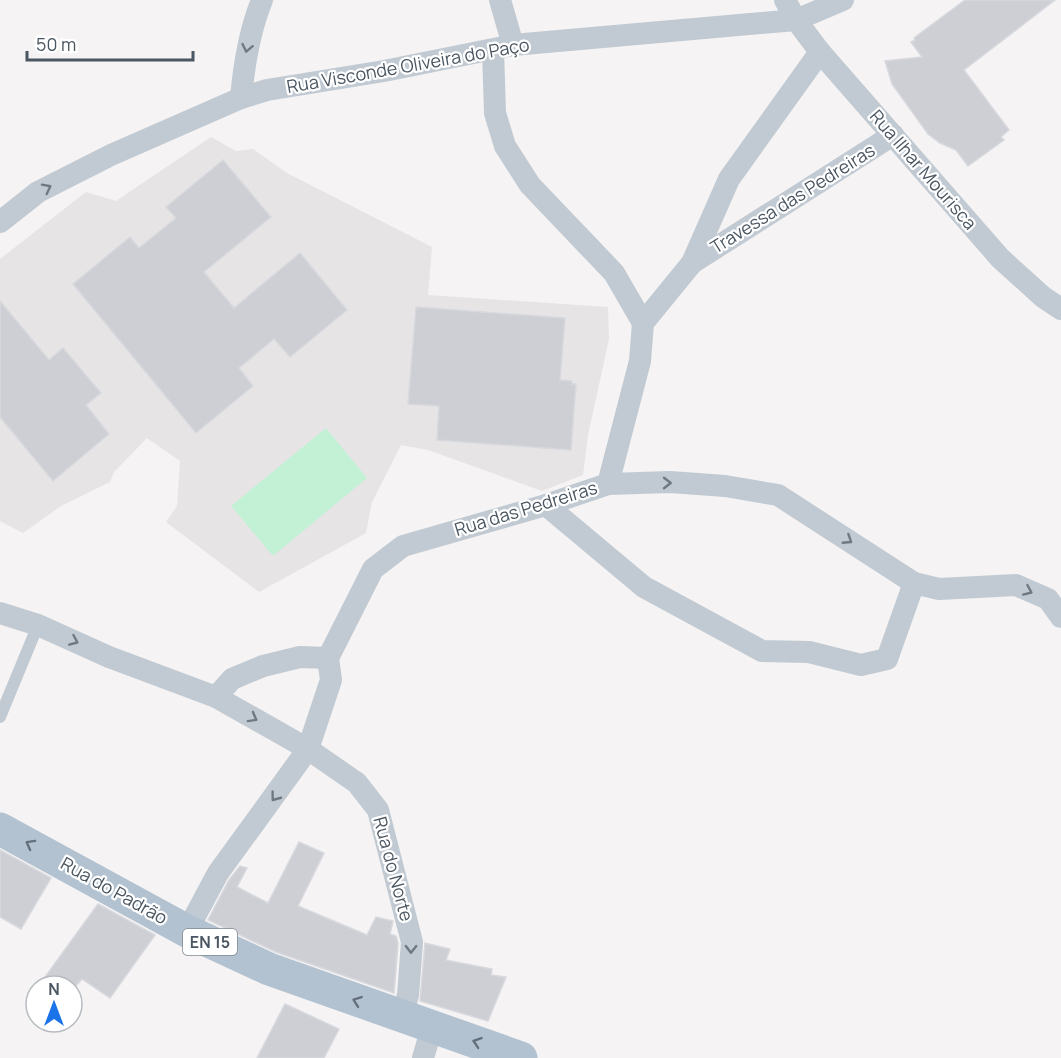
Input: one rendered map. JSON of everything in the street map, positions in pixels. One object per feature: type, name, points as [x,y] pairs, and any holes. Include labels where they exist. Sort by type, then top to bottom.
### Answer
[{"type":"main road","name":"Rua do Padrão","points":[[0,829],[187,932],[269,969],[521,1058]]},
{"type":"street","points":[[241,98],[244,63],[253,23],[262,0]]},
{"type":"street","points":[[500,0],[503,48],[495,112],[505,146],[530,185],[614,273],[643,323],[692,263],[729,179],[820,51]]},
{"type":"street","name":"Rua Ilhar Mourisca","points":[[785,0],[796,20],[820,51],[1000,258],[1043,297],[1061,309]]},
{"type":"street","name":"Rua Visconde Oliveira do Paço","points":[[0,222],[38,192],[111,155],[241,98],[267,90],[384,72],[503,48],[796,20],[843,0]]},
{"type":"street","name":"Travessa das Pedreiras","points":[[692,263],[893,135]]},
{"type":"street","name":"Rua das Pedreiras","points":[[187,932],[218,873],[308,749],[331,680],[328,658],[373,569],[403,546],[546,505],[608,484],[640,361],[643,323]]},
{"type":"street","points":[[608,484],[670,482],[725,486],[778,495],[914,583],[939,589],[1016,585],[1048,599],[1061,617]]},
{"type":"street","points":[[546,505],[644,588],[762,651],[809,652],[861,665],[887,659],[914,583]]},
{"type":"street","name":"Rua do Norte","points":[[0,613],[38,625],[109,657],[216,697],[308,749],[357,783],[378,810],[412,942],[408,995],[417,1022],[423,1058]]},
{"type":"street","points":[[216,697],[232,679],[263,666],[300,657],[328,658]]},
{"type":"lane","points":[[0,717],[38,625]]},
{"type":"shaded area","points":[[211,137],[236,151],[253,149],[287,173],[432,247],[428,295],[608,307],[609,339],[588,435],[583,475],[542,491],[428,450],[401,445],[372,502],[366,533],[259,592],[166,522],[177,506],[180,461],[147,438],[114,472],[110,482],[61,506],[23,533],[0,521],[0,259],[86,192],[116,201]]},
{"type":"green space","points":[[326,428],[367,478],[273,556],[231,506]]},
{"type":"building","points":[[965,0],[1055,0],[964,70],[1009,130],[1001,137],[1004,140],[968,166],[956,150],[940,143],[928,134],[892,84],[885,61],[922,57],[911,42],[915,40],[914,38]]},
{"type":"building","points":[[223,160],[271,217],[204,272],[234,308],[300,253],[347,310],[290,357],[274,339],[239,368],[253,386],[196,433],[73,284],[130,237],[139,248],[176,218],[166,207]]},
{"type":"building","points":[[0,301],[49,360],[63,348],[101,393],[86,405],[109,434],[53,481],[0,417]]},
{"type":"building","points":[[416,307],[565,318],[560,380],[572,381],[572,384],[576,384],[571,450],[437,440],[439,406],[408,404]]},
{"type":"building","points":[[299,842],[324,853],[298,906],[367,935],[376,917],[393,921],[390,934],[396,936],[398,943],[394,993],[276,952],[208,920],[229,880],[240,866],[247,868],[237,887],[268,903]]},
{"type":"building","points":[[0,850],[51,878],[21,929],[0,917]]},
{"type":"building","points":[[98,904],[155,935],[110,998],[84,980],[84,974],[47,974]]},
{"type":"building","points":[[425,943],[450,949],[446,960],[492,969],[491,975],[506,977],[488,1021],[420,1001]]},
{"type":"building","points":[[285,1004],[339,1029],[324,1058],[257,1058]]}]
